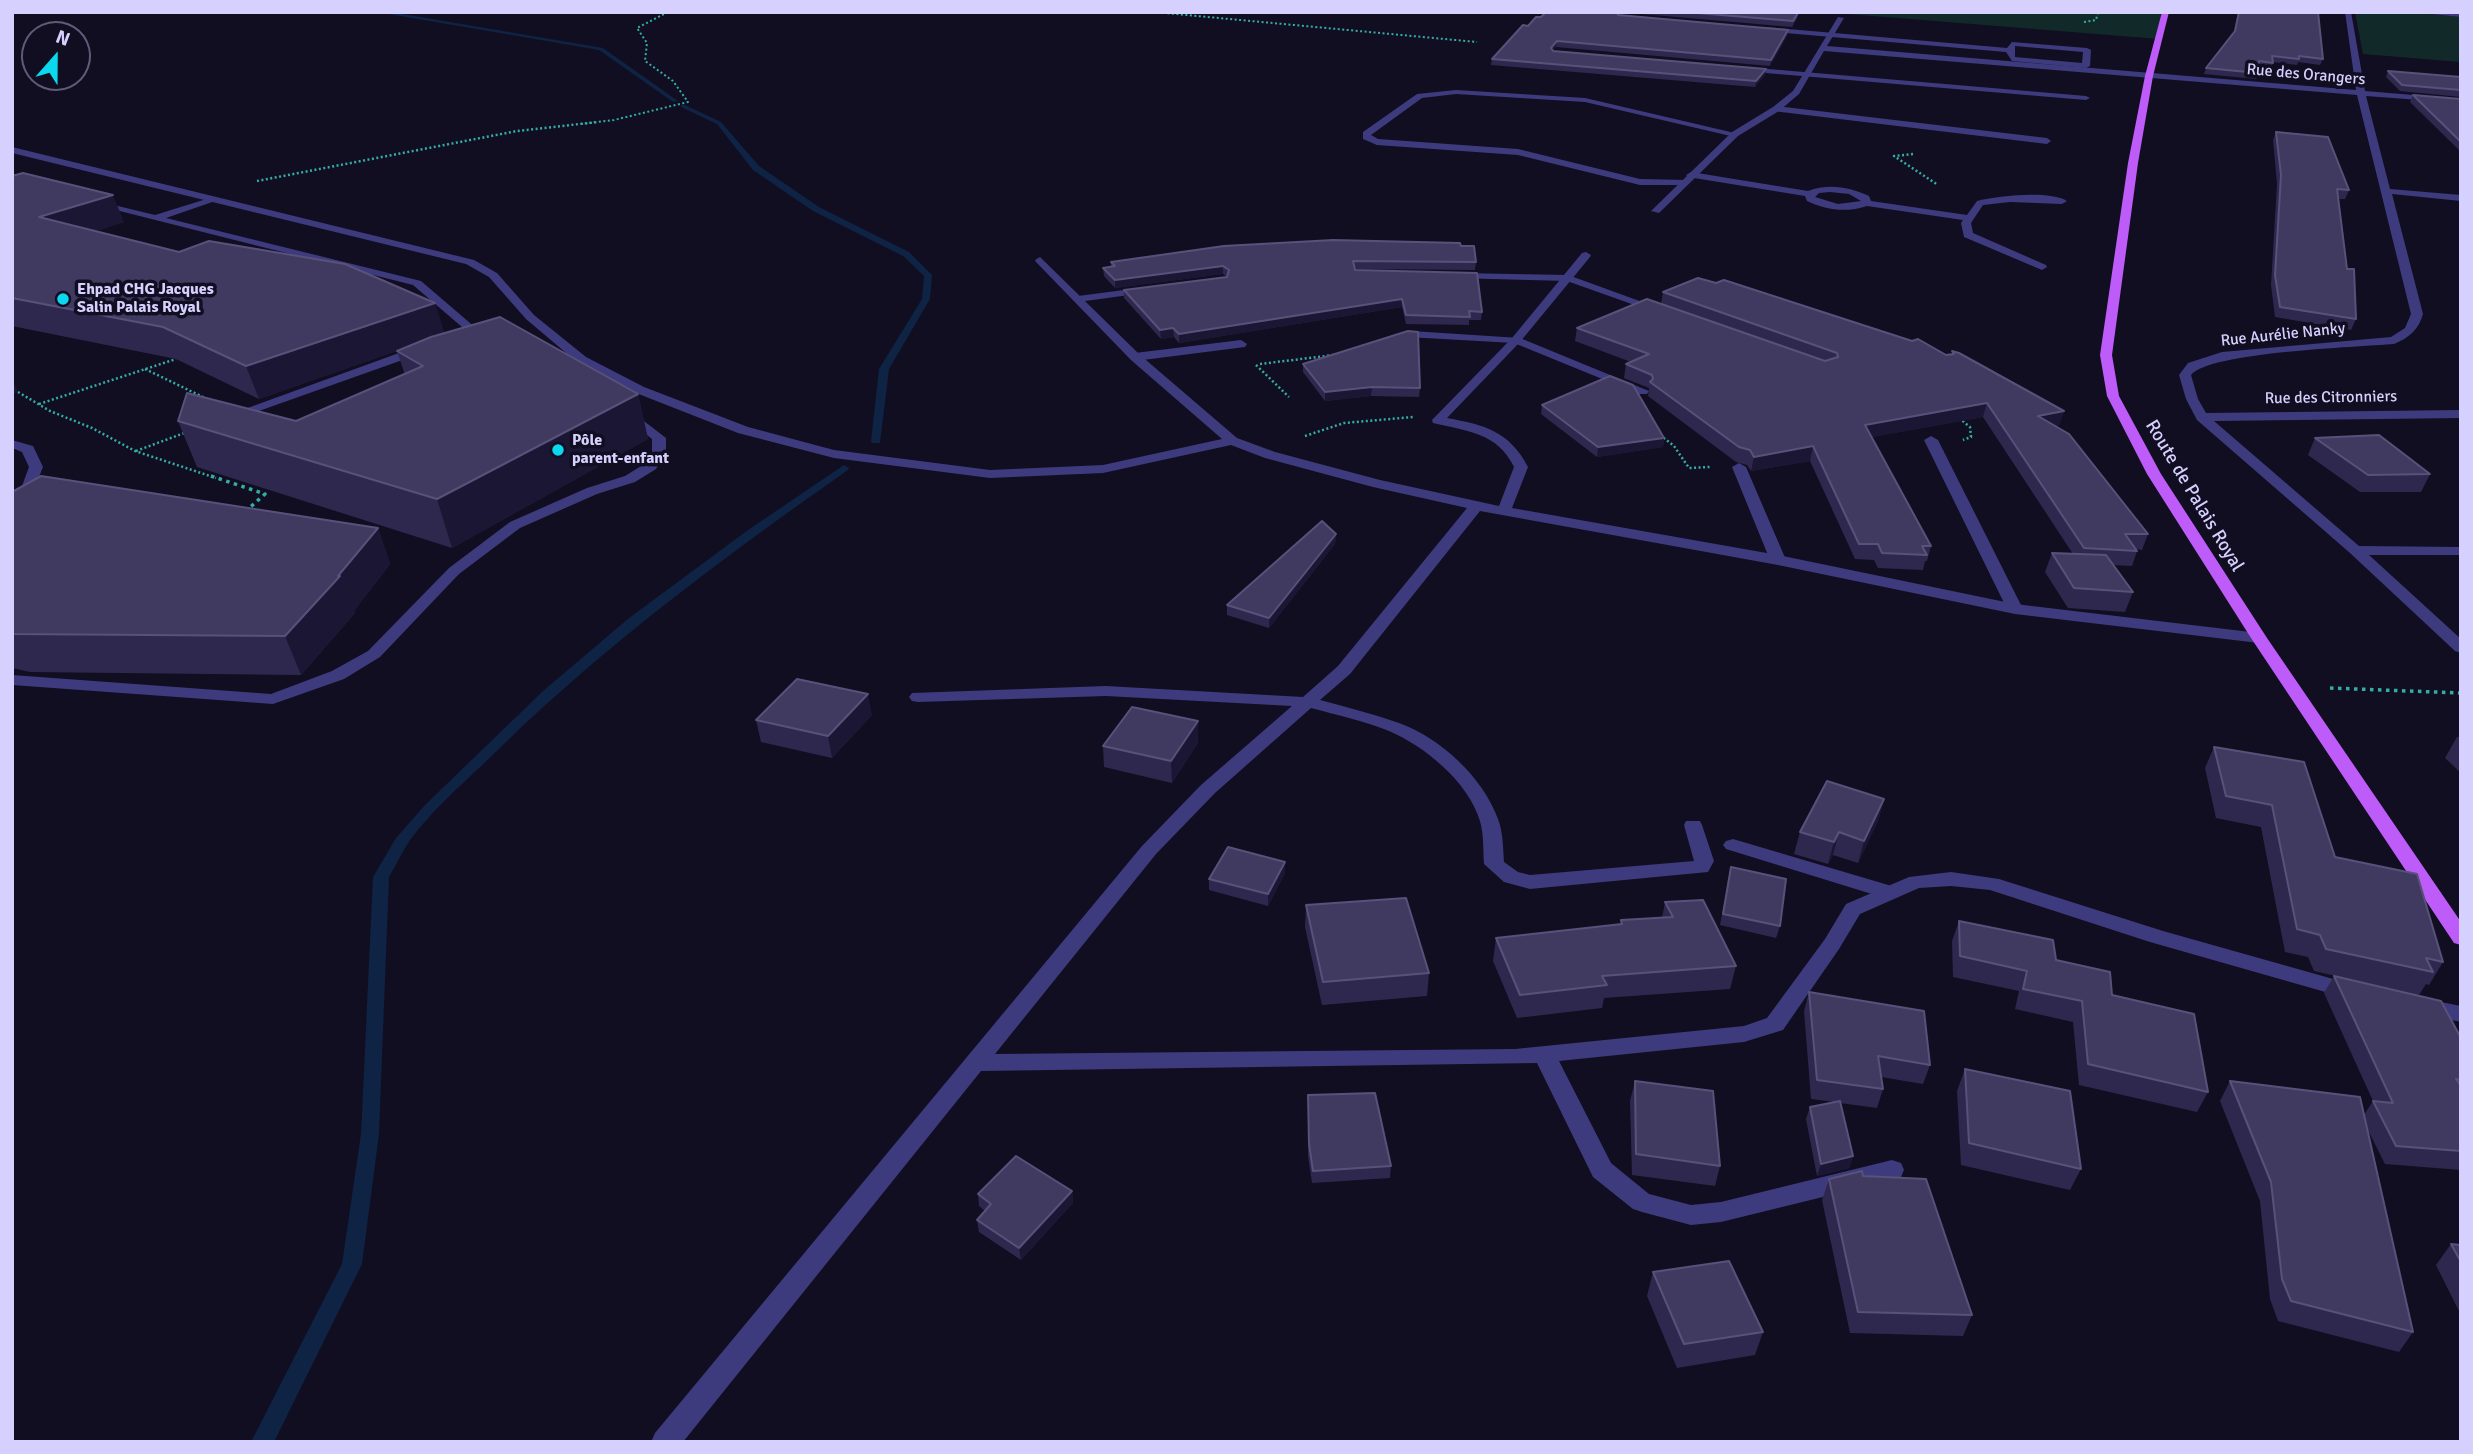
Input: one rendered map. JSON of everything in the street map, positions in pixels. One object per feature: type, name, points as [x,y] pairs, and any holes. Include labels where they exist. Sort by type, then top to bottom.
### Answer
[{"type":"main road","name":"Route de Palais Royal","points":[[2166,12],[2133,163],[2106,355],[2113,396],[2154,474],[2259,638],[2461,938]]},
{"type":"street","name":"Rue Aurélie Nanky","points":[[2348,12],[2361,93],[2417,314],[2414,326],[2393,340],[2222,356],[2192,366],[2185,375],[2192,399],[2202,417],[2355,550],[2461,648]]},
{"type":"street","points":[[2431,12],[2461,15]]},
{"type":"street","points":[[1656,211],[1735,134],[1776,109],[1796,92],[1840,18]]},
{"type":"street","points":[[1750,28],[2009,50]]},
{"type":"street","points":[[2012,44],[2087,50],[2086,66],[2012,59],[2009,50],[2012,44]]},
{"type":"street","name":"Rue des Orangers","points":[[1821,48],[2461,101]]},
{"type":"street","points":[[1740,69],[2086,98]]},
{"type":"street","points":[[1735,134],[1586,100],[1456,92],[1420,96],[1366,134],[1367,139],[1377,142],[1518,152],[1640,182],[1688,179],[1809,194],[1828,189],[1843,190],[1866,198],[1866,203]]},
{"type":"street","points":[[1776,109],[2047,141]]},
{"type":"street","points":[[12,150],[470,262],[493,275],[530,317],[582,360],[640,390],[743,430],[834,454],[990,474],[1103,469],[1232,441]]},
{"type":"street","points":[[2385,191],[2461,198]]},
{"type":"street","points":[[1809,194],[1810,199],[1832,206],[1859,206],[1866,203],[1968,218]]},
{"type":"street","points":[[2042,267],[1968,235],[1968,218],[1980,203],[1991,200],[2022,198],[2062,201]]},
{"type":"street","points":[[155,218],[216,199]]},
{"type":"street","points":[[88,202],[417,283],[467,333],[503,344]]},
{"type":"street","points":[[1504,510],[1521,467],[1516,453],[1503,439],[1438,420],[1516,340],[1586,255]]},
{"type":"street","points":[[1040,260],[1135,357],[1232,441],[1270,455],[1378,484],[1476,506],[1778,560],[2015,610],[2259,638]]},
{"type":"street","points":[[1450,275],[1568,278],[1674,315]]},
{"type":"street","points":[[1078,299],[1157,288]]},
{"type":"street","points":[[1410,335],[1516,340],[1643,391]]},
{"type":"street","points":[[533,343],[554,337]]},
{"type":"street","points":[[1135,357],[1241,344]]},
{"type":"street","points":[[237,414],[434,345]]},
{"type":"street","points":[[12,680],[273,699],[338,676],[374,654],[454,571],[514,525],[592,491],[630,479],[651,466],[659,453],[660,438],[619,407]]},
{"type":"street","name":"Rue des Citronniers","points":[[2202,417],[2461,414]]},
{"type":"street","points":[[1931,440],[2015,610]]},
{"type":"street","points":[[12,444],[28,449],[36,467],[25,496],[12,507]]},
{"type":"street","points":[[1739,467],[1778,560]]},
{"type":"street","points":[[665,1442],[1149,850],[1208,789],[1344,670],[1476,506]]},
{"type":"street","points":[[2355,550],[2461,551]]},
{"type":"street","points":[[918,697],[1106,691],[1310,702],[1408,733],[1453,766],[1483,806],[1489,821],[1494,864],[1511,877],[1530,882],[1701,867],[1704,861],[1693,825]]},
{"type":"street","points":[[1733,845],[1888,892]]},
{"type":"street","points":[[973,1063],[1515,1057],[1744,1034],[1775,1024],[1832,944],[1853,909],[1916,882],[1951,878],[1992,884],[2157,937],[2369,996]]},
{"type":"street","points":[[2408,1004],[2461,1014]]},
{"type":"street","points":[[1544,1054],[1602,1170],[1642,1202],[1691,1215],[1721,1212],[1892,1170]]},
{"type":"path","points":[[193,193],[517,131],[614,120],[688,102],[673,81],[645,61],[647,43],[637,28],[668,12]]},
{"type":"path","points":[[1154,12],[1476,43]]},
{"type":"path","points":[[1289,397],[1255,365],[1341,355]]},
{"type":"path","points":[[38,404],[176,359]]},
{"type":"path","points":[[145,369],[237,414]]},
{"type":"path","points":[[18,391],[38,404],[135,451],[265,494],[245,511]]},
{"type":"path","points":[[1931,440],[1963,440],[1971,437],[1970,427],[1951,411]]},
{"type":"path","points":[[135,451],[237,414]]},
{"type":"path","points":[[1270,455],[1317,430],[1342,424],[1402,418],[1438,420]]},
{"type":"path","points":[[1658,434],[1674,446],[1689,468],[1739,467]]},
{"type":"path","points":[[2291,686],[2461,693]]},
{"type":"green space","points":[[1823,12],[2166,12],[2159,39]]},
{"type":"green space","points":[[2355,12],[2407,12],[2461,17],[2461,62],[2363,54]]},
{"type":"building","points":[[1546,12],[1616,12],[1618,15],[1788,30],[1771,60],[1557,41],[1551,48],[1553,51],[1766,69],[1756,81],[1492,59],[1523,25],[1528,26],[1536,17],[1541,17]]},
{"type":"building","points":[[1685,12],[1794,12],[1798,13],[1793,21]]},
{"type":"building","points":[[2239,12],[2318,12],[2323,59],[2272,56],[2273,63],[2259,61],[2258,73],[2206,68],[2235,31]]},
{"type":"building","points":[[2388,71],[2461,77],[2461,90],[2402,85]]},
{"type":"building","points":[[2413,95],[2461,99],[2461,142]]},
{"type":"building","points":[[2276,132],[2328,137],[2349,190],[2337,189],[2347,269],[2354,269],[2356,319],[2280,307],[2275,275],[2281,175]]},
{"type":"building","points":[[23,173],[113,195],[39,217],[179,252],[209,241],[345,264],[435,303],[246,366],[163,327],[12,298],[12,176]]},
{"type":"building","points":[[1333,240],[1460,243],[1461,246],[1474,246],[1476,262],[1353,261],[1355,270],[1477,273],[1482,312],[1469,311],[1470,317],[1406,315],[1402,299],[1179,334],[1173,328],[1160,330],[1124,290],[1227,277],[1229,270],[1223,266],[1115,280],[1103,268],[1115,266],[1111,262],[1224,246]]},
{"type":"building","points":[[1698,278],[1716,283],[1724,280],[1912,341],[1918,339],[1946,355],[1954,354],[1952,351],[1959,353],[2064,411],[2038,416],[2069,434],[2148,534],[2125,534],[2137,551],[2084,548],[1987,403],[1865,425],[1931,546],[1922,546],[1927,555],[1882,553],[1878,544],[1859,544],[1813,446],[1754,457],[1750,450],[1739,447],[1650,382],[1652,375],[1626,364],[1649,354],[1577,328],[1647,299],[1825,361],[1838,357],[1837,353],[1663,292]]},
{"type":"building","points":[[500,317],[638,394],[437,499],[178,421],[187,393],[296,421],[423,366],[397,351],[431,337]]},
{"type":"building","points":[[1408,331],[1418,332],[1420,388],[1372,387],[1325,392],[1303,364]]},
{"type":"building","points":[[1610,376],[1633,385],[1664,438],[1598,447],[1542,405]]},
{"type":"building","points":[[2379,435],[2430,474],[2368,475],[2315,438]]},
{"type":"building","points":[[41,476],[378,528],[340,576],[285,636],[12,634],[12,492]]},
{"type":"building","points":[[1322,521],[1336,534],[1269,618],[1227,605]]},
{"type":"building","points":[[2052,553],[2106,555],[2133,592],[2074,588]]},
{"type":"building","points":[[797,679],[868,694],[828,736],[756,720]]},
{"type":"building","points":[[1132,707],[1198,721],[1171,761],[1103,746]]},
{"type":"building","points":[[2214,747],[2304,762],[2335,857],[2417,874],[2443,962],[2426,958],[2433,972],[2326,949],[2320,935],[2297,929],[2272,805],[2226,796]]},
{"type":"building","points":[[1827,781],[1884,799],[1864,841],[1839,832],[1834,842],[1800,832]]},
{"type":"building","points":[[1228,847],[1285,862],[1268,894],[1209,879]]},
{"type":"building","points":[[1731,867],[1786,879],[1780,926],[1723,914]]},
{"type":"building","points":[[1406,898],[1429,973],[1323,982],[1306,905]]},
{"type":"building","points":[[1703,900],[1736,966],[1602,976],[1607,985],[1520,995],[1496,938],[1622,924],[1621,920],[1673,917],[1665,902]]},
{"type":"building","points":[[1959,921],[2053,940],[2056,960],[2110,972],[2112,995],[2194,1014],[2208,1092],[2088,1064],[2082,1001],[2023,989],[2027,971],[1960,956]]},
{"type":"building","points":[[2334,976],[2441,1001],[2461,1038],[2461,1080],[2456,1079],[2461,1086],[2461,1151],[2396,1146],[2373,1101],[2393,1103]]},
{"type":"building","points":[[1809,992],[1924,1011],[1930,1065],[1878,1056],[1883,1089],[1817,1080]]},
{"type":"building","points":[[1965,1069],[2070,1091],[2081,1169],[1969,1143]]},
{"type":"building","points":[[1635,1081],[1713,1091],[1720,1166],[1636,1154]]},
{"type":"building","points":[[2230,1081],[2360,1097],[2413,1332],[2291,1301],[2282,1279],[2271,1182]]},
{"type":"building","points":[[1375,1093],[1391,1166],[1313,1171],[1309,1144],[1308,1095]]},
{"type":"building","points":[[1840,1101],[1853,1156],[1821,1164],[1810,1107]]},
{"type":"building","points":[[1016,1156],[1072,1191],[1019,1248],[977,1220],[991,1204],[978,1194]]},
{"type":"building","points":[[1862,1171],[1863,1176],[1926,1179],[1972,1315],[1858,1312],[1829,1179]]},
{"type":"building","points":[[2451,1244],[2461,1245],[2461,1262]]},
{"type":"building","points":[[1729,1261],[1763,1332],[1684,1344],[1653,1272]]},
{"type":"waterway","points":[[380,12],[601,49],[675,101]]},
{"type":"waterway","points":[[683,106],[719,123],[756,168],[816,209],[906,254],[928,275],[926,299],[884,369],[876,441]]},
{"type":"waterway","points":[[262,1442],[352,1264],[370,1134],[381,877],[404,838],[430,808],[548,694],[634,621],[752,532],[844,468]]},
{"type":"place","name":"Ehpad CHG Jacques Salin Palais Royal","points":[[63,299]]},
{"type":"place","name":"Pôle parent-enfant","points":[[558,450]]}]
